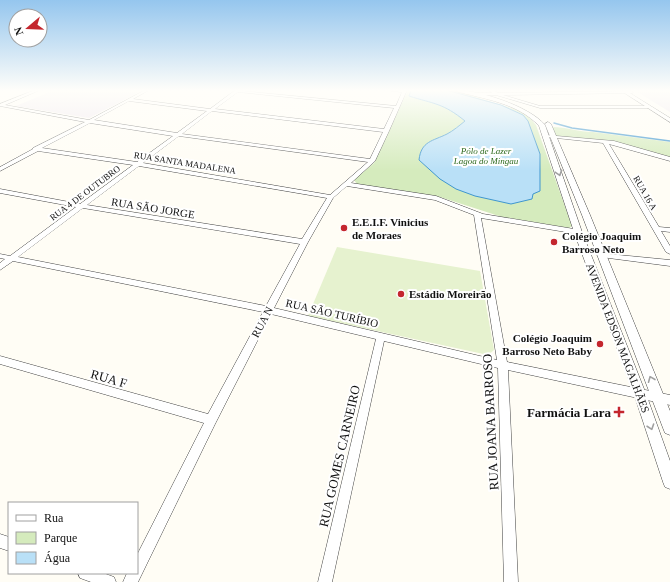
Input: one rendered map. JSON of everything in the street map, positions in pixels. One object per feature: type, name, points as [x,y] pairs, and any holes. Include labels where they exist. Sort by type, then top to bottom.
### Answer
[{"type":"street","points":[[67,117],[372,161]]},
{"type":"street","points":[[0,169],[95,117]]},
{"type":"street","name":"RUA 4 DE OUTUBRO","points":[[0,267],[202,117]]},
{"type":"street","points":[[272,117],[387,131]]},
{"type":"street","name":"RUA N","points":[[138,567],[211,420],[304,242],[331,197],[372,161],[393,117]]},
{"type":"street","name":"AVENIDA EDSON MAGALHÃES","points":[[541,117],[548,124],[550,137],[571,212],[640,394],[670,480]]},
{"type":"street","points":[[550,137],[605,142],[670,159]]},
{"type":"street","name":"AVENIDA EDSON MAGALHÃES","points":[[550,137],[586,215],[670,428]]},
{"type":"street","name":"RUA 16 A","points":[[605,142],[670,252]]},
{"type":"street","name":"RUA SANTA MADALENA","points":[[35,149],[137,164],[331,197]]},
{"type":"street","points":[[347,184],[436,198],[488,217],[578,232]]},
{"type":"street","name":"RUA SÃO JORGE","points":[[0,191],[81,206],[304,242]]},
{"type":"street","points":[[571,212],[586,215]]},
{"type":"street","name":"RUA JOANA BARROSO","points":[[477,214],[503,365],[511,582]]},
{"type":"street","points":[[656,229],[670,230]]},
{"type":"street","points":[[601,255],[670,263]]},
{"type":"street","name":"RUA SÃO TURÍBIO","points":[[0,256],[268,310],[503,365],[670,400]]},
{"type":"street","name":"RUA GOMES CARNEIRO","points":[[325,582],[381,336]]},
{"type":"street","name":"RUA F","points":[[0,360],[211,420]]},
{"type":"street","points":[[88,574],[109,582]]},
{"type":"green space","name":"Pólo de Lazer Lagoa do Mingau","points":[[395,117],[529,117],[536,125],[572,226],[569,228],[502,217],[440,197],[357,184],[354,180],[374,163]]},
{"type":"green space","points":[[552,127],[670,142],[670,157],[624,145],[554,135]]},
{"type":"green space","name":"Estádio Moreirão","points":[[337,247],[480,271],[494,350],[488,355],[308,316]]},
{"type":"water","points":[[460,117],[525,117],[528,121],[540,154],[540,191],[533,194],[532,199],[511,204],[475,196],[456,189],[440,179],[419,160],[422,149],[428,142],[449,133],[465,121]]},
{"type":"waterway","points":[[554,123],[572,128],[670,141]]},
{"type":"place","name":"E.E.I.F. Vinicius de Moraes","points":[[344,228]]},
{"type":"place","name":"Colégio Joaquim Barroso Neto","points":[[554,242]]},
{"type":"place","name":"Estádio Moreirão","points":[[401,294]]},
{"type":"place","name":"Colégio Joaquim Barroso Neto Baby","points":[[600,344]]},
{"type":"place","name":"Farmácia Lara","points":[[619,412]]}]
